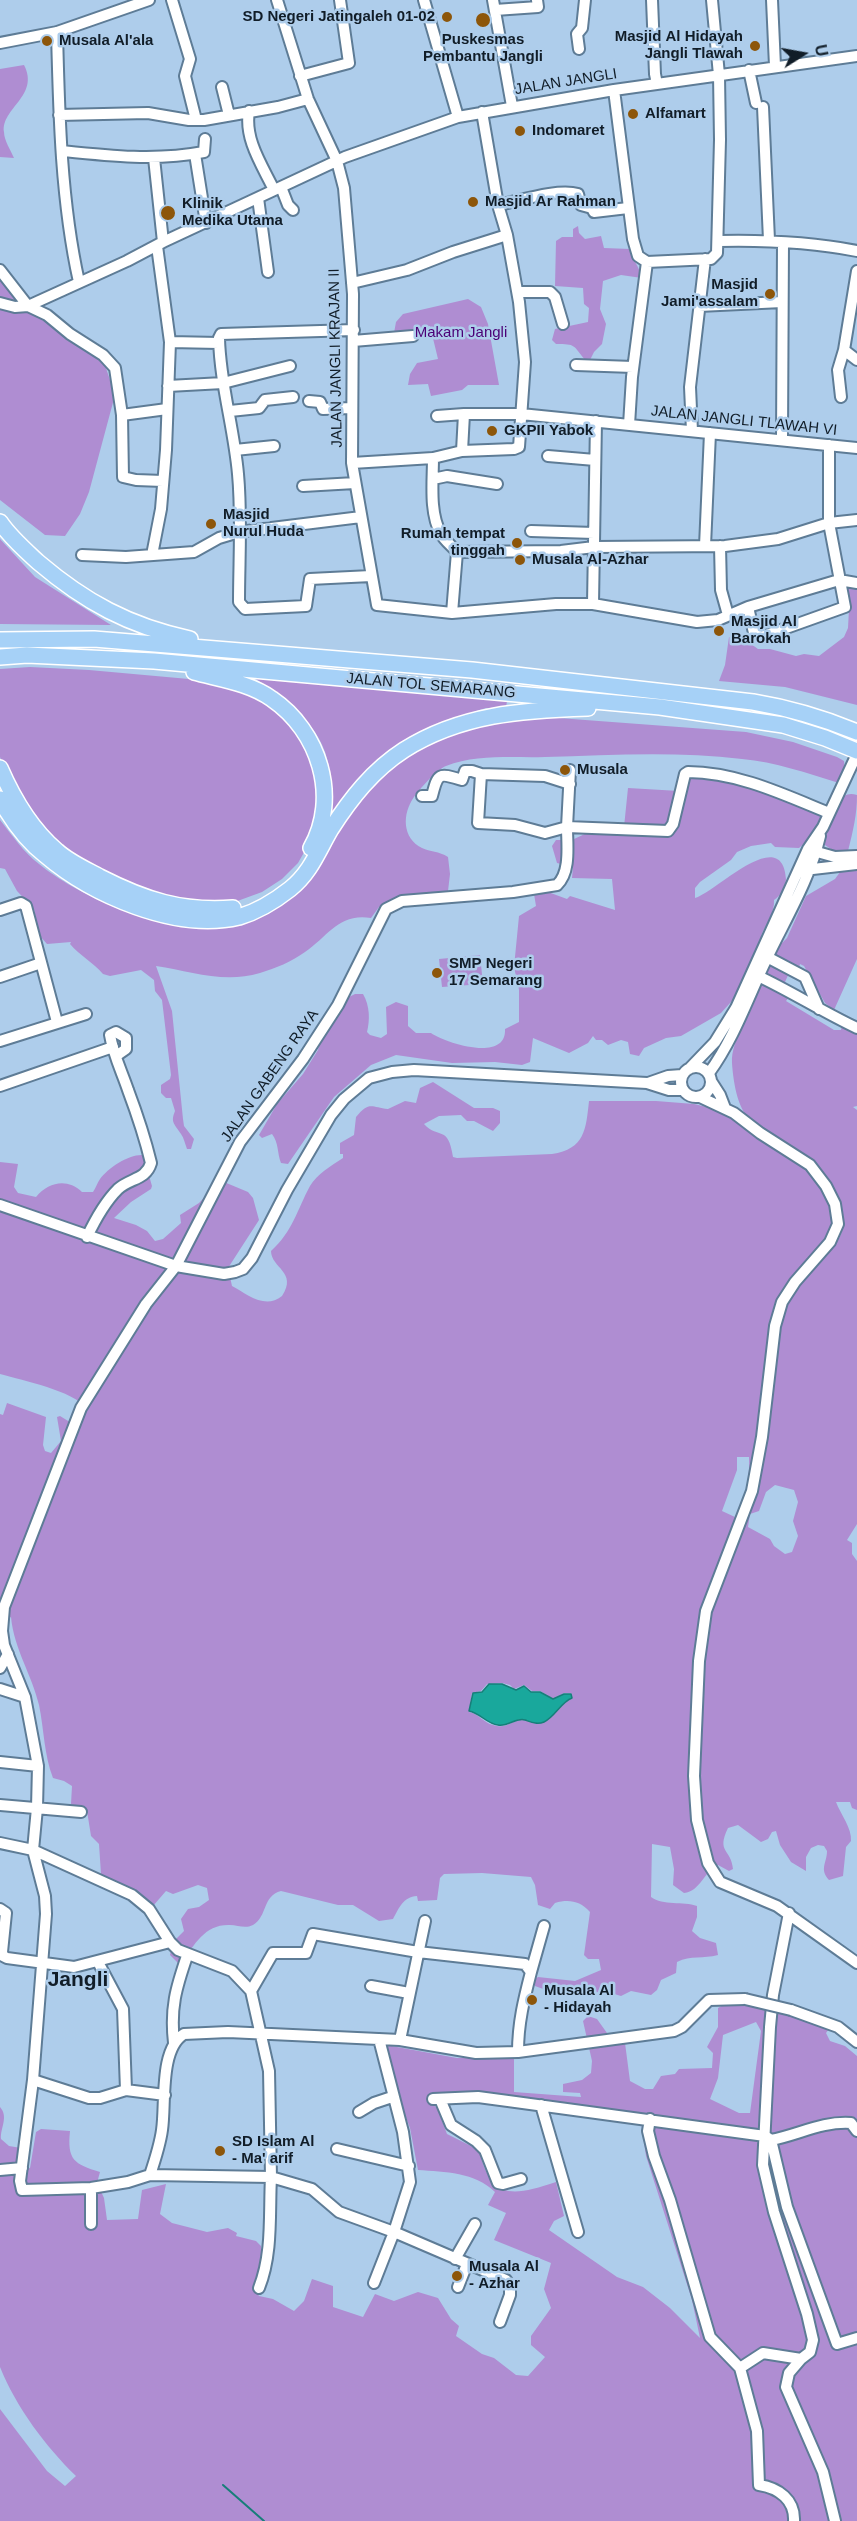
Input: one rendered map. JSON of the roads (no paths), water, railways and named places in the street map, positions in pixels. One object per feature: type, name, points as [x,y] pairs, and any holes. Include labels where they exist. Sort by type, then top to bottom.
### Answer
[{"type":"highway","points":[[0,522],[30,555],[60,580],[102,609],[121,618],[162,633],[292,656]]},
{"type":"highway","name":"JALAN TOL SEMARANG","points":[[0,640],[94,639],[472,670],[753,702],[782,707],[831,721],[857,732]]},
{"type":"highway","name":"JALAN TOL SEMARANG","points":[[0,657],[27,655],[154,661],[660,707],[783,725],[825,738],[857,753]]},
{"type":"highway","points":[[0,768],[11,794],[35,828],[57,851],[80,866],[146,898],[177,907],[206,910],[233,908],[264,896],[285,882],[301,866],[315,842],[324,804],[320,762],[309,738],[294,719],[272,699],[249,686],[154,661]]},
{"type":"highway","points":[[0,799],[7,811],[45,855],[88,884],[131,904],[165,915],[210,920],[240,916],[270,903],[299,881],[308,872],[330,831],[364,783],[388,762],[436,732],[469,720],[498,714],[544,709],[660,707]]},
{"type":"street","points":[[0,43],[57,32],[149,0]]},
{"type":"street","points":[[172,0],[190,59],[185,76],[196,120]]},
{"type":"street","name":"JALAN JANGLI KRAJAN II","points":[[277,0],[308,99],[337,161],[344,188],[352,283],[352,463],[374,599],[381,607],[452,613]]},
{"type":"street","points":[[300,76],[349,63],[340,0]]},
{"type":"street","points":[[424,0],[458,117]]},
{"type":"street","points":[[512,106],[494,5],[538,8],[537,0]]},
{"type":"street","points":[[652,0],[657,84]]},
{"type":"street","points":[[614,90],[628,208],[636,251],[640,259],[647,262],[705,259],[716,256],[719,241],[719,75],[712,0]]},
{"type":"street","points":[[772,0],[775,66]]},
{"type":"street","points":[[579,50],[577,34],[582,28],[585,4]]},
{"type":"street","points":[[57,32],[59,115],[68,231],[78,282]]},
{"type":"street","name":"JALAN JANGLI","points":[[28,306],[337,161],[458,117],[614,90],[857,56]]},
{"type":"street","points":[[749,70],[760,105],[769,240]]},
{"type":"street","points":[[222,87],[229,115]]},
{"type":"street","points":[[59,115],[148,113],[196,120],[278,107],[308,99]]},
{"type":"street","points":[[249,111],[251,141],[288,206],[293,210]]},
{"type":"street","points":[[352,463],[433,458],[462,451],[517,448],[520,444],[525,362],[518,292],[507,236],[498,206],[482,112]]},
{"type":"street","points":[[63,152],[123,158],[154,158],[195,154],[205,150],[205,139]]},
{"type":"street","points":[[195,154],[206,223]]},
{"type":"street","points":[[152,555],[161,509],[170,342],[154,158]]},
{"type":"street","points":[[498,206],[550,194],[575,192],[581,205],[592,208],[594,212],[628,208]]},
{"type":"street","points":[[258,198],[268,272]]},
{"type":"street","points":[[352,283],[407,270],[453,252],[507,236]]},
{"type":"street","points":[[719,241],[769,240],[783,243],[815,243],[857,251]]},
{"type":"street","points":[[782,439],[783,243]]},
{"type":"street","points":[[692,431],[690,387],[705,259]]},
{"type":"street","points":[[629,425],[633,368],[647,262]]},
{"type":"street","points":[[0,270],[28,306],[47,315],[109,361],[115,368],[122,415],[123,477],[163,481]]},
{"type":"street","points":[[841,397],[838,370],[844,350],[857,271]]},
{"type":"street","points":[[518,292],[545,290],[550,292],[555,297],[563,324]]},
{"type":"street","points":[[699,306],[782,302]]},
{"type":"street","points":[[0,303],[15,307],[28,306]]},
{"type":"street","points":[[371,576],[310,579],[306,606],[245,609],[239,602],[238,472],[231,411],[223,383],[220,336],[224,334],[413,336]]},
{"type":"street","points":[[170,342],[219,343]]},
{"type":"street","points":[[844,350],[857,360]]},
{"type":"street","points":[[576,364],[633,368]]},
{"type":"street","points":[[168,386],[223,383],[290,366]]},
{"type":"street","points":[[231,411],[259,408],[265,400],[292,397]]},
{"type":"street","points":[[309,401],[320,402],[323,409],[352,408]]},
{"type":"street","points":[[122,415],[167,409]]},
{"type":"street","points":[[462,451],[464,414]]},
{"type":"street","name":"JALAN JANGLI TLAWAH VI","points":[[437,416],[521,414],[857,448]]},
{"type":"street","points":[[593,604],[596,421]]},
{"type":"street","points":[[705,546],[710,433]]},
{"type":"street","points":[[748,607],[754,633],[761,637],[844,609],[846,605],[829,523],[829,445]]},
{"type":"street","points":[[235,450],[274,446]]},
{"type":"street","points":[[548,456],[595,460]]},
{"type":"street","points":[[433,458],[435,513],[439,529],[443,537],[458,552],[537,552],[594,547],[720,546],[778,539],[829,523],[857,520]]},
{"type":"street","points":[[433,479],[447,476],[497,484]]},
{"type":"street","points":[[303,486],[355,483]]},
{"type":"street","points":[[82,555],[113,557],[194,552],[219,538],[239,532],[362,517]]},
{"type":"street","points":[[531,531],[594,533]]},
{"type":"street","points":[[720,546],[720,590],[728,615]]},
{"type":"street","points":[[458,552],[452,613],[556,604],[593,604],[697,622],[710,622],[748,607],[839,580],[857,583]]},
{"type":"street","points":[[700,1097],[708,1091],[710,1077],[735,1030],[857,753]]},
{"type":"street","points":[[567,827],[570,770]]},
{"type":"street","points":[[422,796],[432,796],[439,776],[446,775],[462,780],[465,771],[481,774],[545,776],[570,784]]},
{"type":"street","points":[[481,774],[480,824],[514,825],[545,833],[567,827],[668,831],[673,824],[685,774],[688,772],[722,776],[762,786],[829,813]]},
{"type":"street","name":"JALAN GABENG RAYA","points":[[176,1266],[240,1142],[303,1059],[338,1005],[386,909],[402,901],[513,892],[557,885],[562,880],[566,869],[567,827]]},
{"type":"street","points":[[812,851],[835,857],[857,856]]},
{"type":"street","points":[[804,870],[857,864]]},
{"type":"street","points":[[682,1090],[681,1082],[685,1072],[715,1042],[736,1008],[804,870]]},
{"type":"street","points":[[0,910],[21,903],[26,906],[57,1022]]},
{"type":"street","points":[[767,957],[805,977],[819,1011]]},
{"type":"street","points":[[0,977],[41,963]]},
{"type":"street","points":[[758,976],[788,990],[819,1011],[857,1028]]},
{"type":"street","points":[[0,1041],[86,1014]]},
{"type":"street","points":[[0,1086],[115,1051],[135,1107],[151,1163],[149,1171],[121,1186],[114,1193],[94,1221],[87,1237]]},
{"type":"street","points":[[647,1083],[701,1068],[710,1077],[725,1108]]},
{"type":"street","points":[[0,1205],[176,1266],[224,1274],[235,1272],[243,1269],[252,1258],[287,1190],[332,1115],[354,1088],[369,1078],[392,1072],[414,1070],[647,1083],[669,1090],[682,1090],[690,1096],[700,1097],[725,1108],[810,1165],[826,1186],[835,1204],[838,1218],[837,1229],[831,1242],[795,1282],[782,1302],[775,1326],[762,1437],[752,1491],[706,1611],[699,1661],[694,1776],[695,1810],[708,1863],[720,1882],[789,1913],[857,1963]]},
{"type":"street","points":[[176,1266],[146,1304],[81,1408],[4,1607],[2,1631],[8,1654],[25,1697],[38,1766],[33,1850],[45,1896],[33,2080],[20,2187],[24,2191],[91,2188],[128,2182],[150,2175],[271,2177],[312,2189],[339,2212],[394,2232],[508,2282],[510,2295],[500,2322]]},
{"type":"street","points":[[0,1668],[8,1654]]},
{"type":"street","points":[[0,1689],[25,1697]]},
{"type":"street","points":[[0,1762],[38,1766]]},
{"type":"street","points":[[0,1805],[81,1812]]},
{"type":"street","points":[[0,1843],[33,1850],[132,1895],[149,1909],[170,1942],[187,1956],[232,1971],[252,1990],[269,2071],[271,2177],[268,2250],[260,2288]]},
{"type":"street","points":[[0,1909],[4,1910],[6,1915],[3,1956],[70,1967],[98,1962],[170,1942]]},
{"type":"street","points":[[789,1913],[773,1995],[770,2027],[768,2138],[763,2165],[774,2212],[807,2314],[813,2340],[810,2352],[789,2373],[786,2387],[823,2472],[835,2521]]},
{"type":"street","points":[[400,2040],[425,1921]]},
{"type":"street","points":[[518,2052],[518,2028],[522,2001],[544,1926]]},
{"type":"street","points":[[252,1990],[273,1953],[306,1953],[313,1934],[418,1952],[525,1964],[529,1966],[531,1972]]},
{"type":"street","points":[[150,2175],[162,2131],[167,2063],[174,2043],[172,2007],[187,1956]]},
{"type":"street","points":[[98,1962],[123,2009],[126,2090]]},
{"type":"street","points":[[371,1986],[409,1992]]},
{"type":"street","points":[[174,2043],[184,2034],[192,2032],[400,2040],[476,2053],[518,2052],[674,2031],[682,2027],[709,2000],[745,1999],[791,2010],[838,2027],[857,2042]]},
{"type":"street","points":[[374,2283],[408,2192],[410,2166],[379,2039]]},
{"type":"street","points":[[33,2080],[89,2098],[100,2098],[126,2090],[165,2095]]},
{"type":"street","points":[[359,2112],[392,2097]]},
{"type":"street","points":[[521,2179],[503,2184],[498,2183],[485,2150],[476,2141],[451,2126],[437,2099],[478,2097],[650,2119],[768,2138],[838,2122],[855,2124]]},
{"type":"street","points":[[541,2105],[578,2232]]},
{"type":"street","points":[[650,2119],[648,2131],[654,2156],[670,2200],[710,2337],[740,2368],[756,2431],[759,2485],[773,2487],[783,2493],[792,2506],[794,2521]]},
{"type":"street","points":[[768,2138],[787,2207],[837,2344],[857,2338]]},
{"type":"street","points":[[337,2149],[410,2166]]},
{"type":"street","points":[[0,2170],[22,2168]]},
{"type":"street","points":[[91,2188],[91,2224]]},
{"type":"street","points":[[455,2259],[476,2224]]},
{"type":"street","points":[[458,2287],[467,2264]]},
{"type":"street","points":[[740,2368],[763,2353],[801,2359]]},
{"type":"waterway","points":[[223,2485],[264,2521]]},
{"type":"place","name":"SD Negeri Jatingaleh 01-02","points":[[447,17]]},
{"type":"place","name":"Puskesmas Pembantu Jangli","points":[[483,20]]},
{"type":"place","name":"Musala Al'ala","points":[[47,41]]},
{"type":"place","name":"Masjid Al Hidayah Jangli Tlawah","points":[[755,46]]},
{"type":"place","name":"Alfamart","points":[[633,114]]},
{"type":"place","name":"Indomaret","points":[[520,131]]},
{"type":"place","name":"Masjid Ar Rahman","points":[[473,202]]},
{"type":"place","name":"Klinik Medika Utama","points":[[168,213]]},
{"type":"place","name":"Masjid Jami'assalam","points":[[770,294]]},
{"type":"place","name":"GKPII Yabok","points":[[492,431]]},
{"type":"place","name":"Masjid Nurul Huda","points":[[211,524]]},
{"type":"place","name":"Rumah tempat tinggah","points":[[517,543]]},
{"type":"place","name":"Musala Al-Azhar","points":[[520,560]]},
{"type":"place","name":"Masjid Al Barokah","points":[[719,631]]},
{"type":"place","name":"Musala","points":[[565,770]]},
{"type":"place","name":"SMP Negeri 17 Semarang","points":[[437,973]]},
{"type":"place","name":"Musala Al - Hidayah","points":[[532,2000]]},
{"type":"place","name":"SD Islam Al - Ma' arif","points":[[220,2151]]},
{"type":"place","name":"Musala Al - Azhar","points":[[457,2276]]},
{"type":"district","name":"Jangli","points":[[78,1980]]},
{"type":"park label","name":"Makam Jangli","points":[[461,333]]}]
